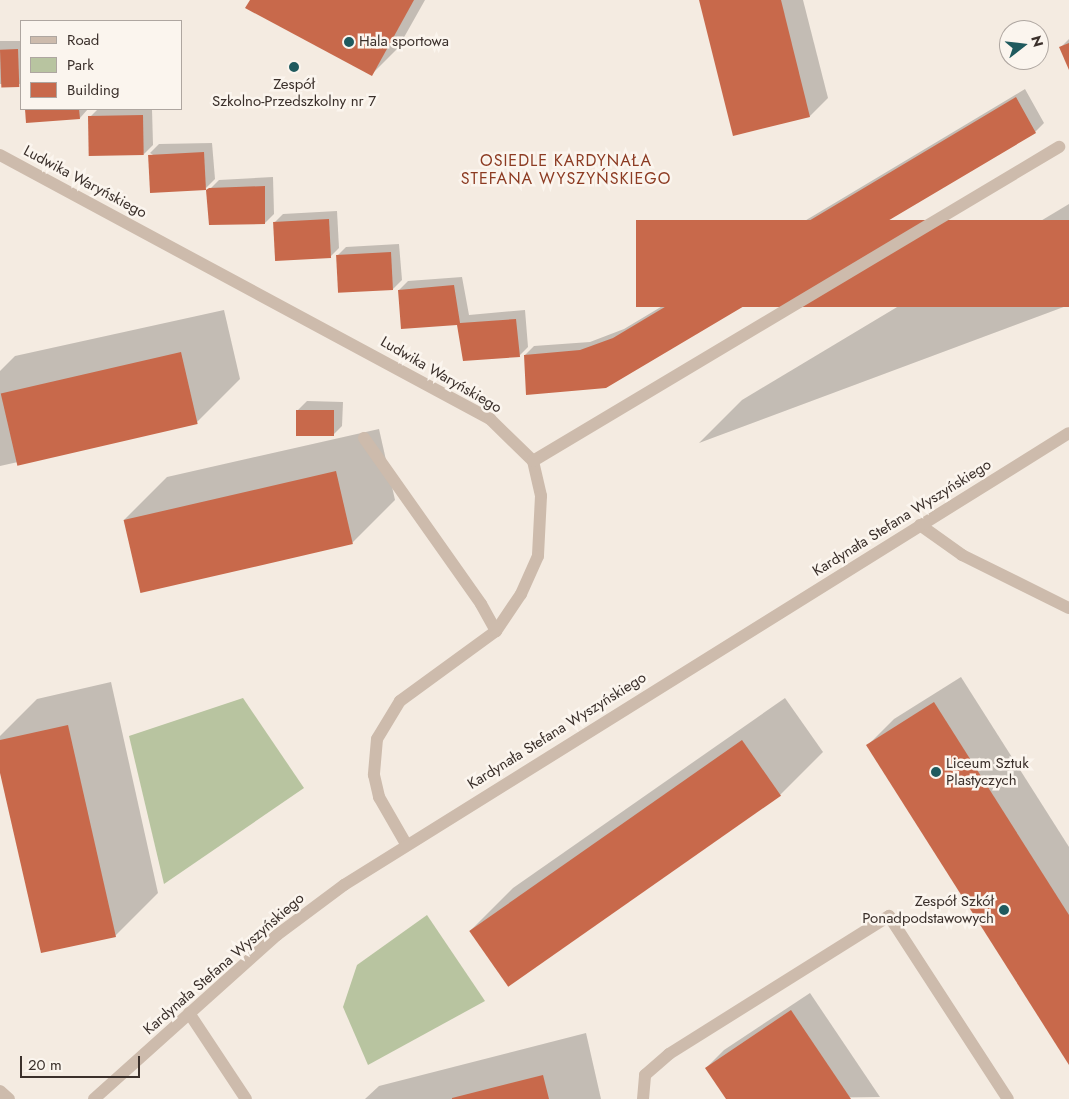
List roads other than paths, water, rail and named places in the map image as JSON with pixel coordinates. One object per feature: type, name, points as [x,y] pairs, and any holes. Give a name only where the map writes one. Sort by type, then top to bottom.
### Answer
[{"type":"street","points":[[406,844],[379,797],[374,775],[377,739],[400,701],[496,631],[521,594],[538,556],[541,496],[533,461],[1059,147]]},
{"type":"street","name":"Ludwika Waryńskiego","points":[[0,155],[490,419],[533,461]]},
{"type":"street","name":"Kardynała Stefana Wyszyńskiego","points":[[94,1099],[278,935],[344,885],[406,844],[1069,433]]},
{"type":"street","points":[[364,438],[481,604],[496,631]]},
{"type":"street","points":[[920,525],[962,554],[1069,608]]},
{"type":"street","points":[[644,1099],[645,1074],[669,1054],[889,916],[1008,1099]]},
{"type":"street","points":[[189,1013],[246,1099]]},
{"type":"street","points":[[0,1091],[9,1099]]},
{"type":"place","name":"Hala sportowa","points":[[349,42]]},
{"type":"place","name":"Zespół Szkolno-Przedszkolny nr 7","points":[[294,67]]},
{"type":"place","name":"Liceum Sztuk Plastyczych","points":[[936,772]]},
{"type":"place","name":"Zespół Szkół Ponadpodstawowych","points":[[1004,910]]},
{"type":"district","name":"OSIEDLE KARDYNAŁA STEFANA WYSZYŃSKIEGO","points":[[566,170]]}]
